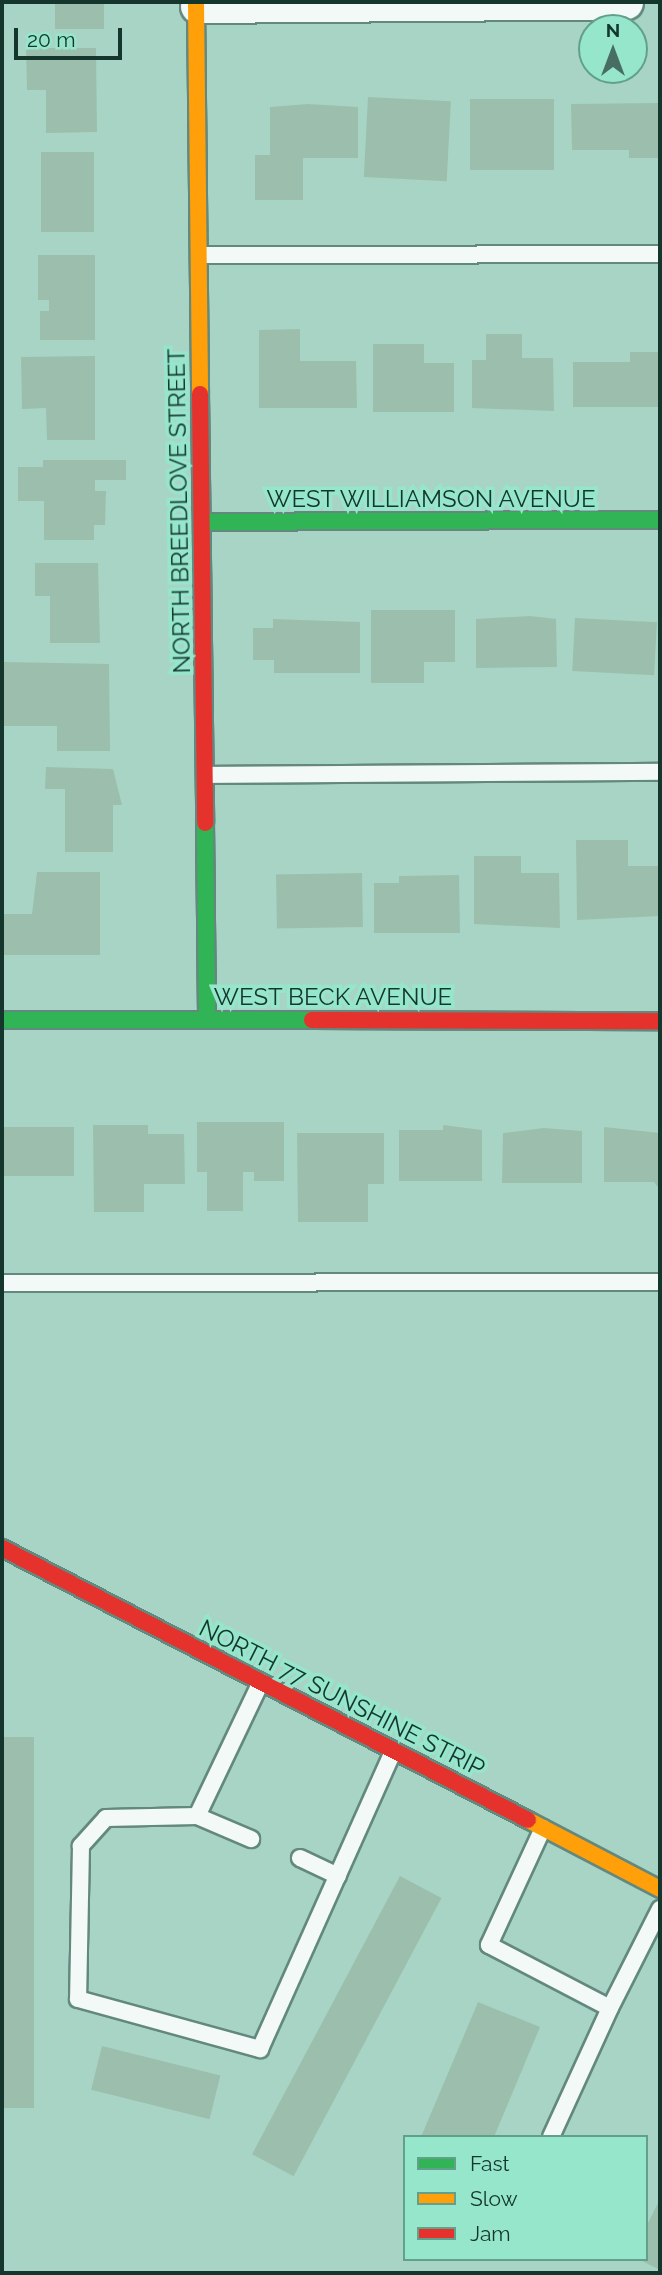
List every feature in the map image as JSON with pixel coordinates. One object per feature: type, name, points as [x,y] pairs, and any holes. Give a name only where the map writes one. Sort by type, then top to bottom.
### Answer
[{"type":"street","points":[[197,4],[626,2]]},
{"type":"street","name":"NORTH BREEDLOVE STREET","points":[[197,4],[207,1020]]},
{"type":"street","name":"WEST WILLIAMSON AVENUE","points":[[202,522],[660,520]]},
{"type":"street","name":"WEST BECK AVENUE","points":[[6,1020],[660,1021]]},
{"type":"street","name":"NORTH 77 SUNSHINE STRIP","points":[[2,1548],[660,1889]]},
{"type":"lane","points":[[199,255],[660,254]]},
{"type":"lane","points":[[205,775],[660,772]]},
{"type":"lane","points":[[2,1283],[660,1282]]},
{"type":"lane","points":[[197,1816],[261,1682]]},
{"type":"lane","points":[[251,1839],[197,1816],[106,1818],[81,1846],[78,1999],[260,2049],[393,1751]]},
{"type":"lane","points":[[543,1828],[489,1945],[610,2008]]},
{"type":"lane","points":[[300,1858],[338,1875]]},
{"type":"lane","points":[[552,2135],[610,2008],[660,1909]]},
{"type":"building","points":[[55,2],[104,2],[104,29],[55,29]]},
{"type":"building","points":[[26,48],[96,48],[97,132],[46,133],[46,90],[27,90]]},
{"type":"building","points":[[368,97],[451,101],[447,181],[364,177]]},
{"type":"building","points":[[470,99],[554,99],[554,170],[470,170]]},
{"type":"building","points":[[660,103],[660,158],[629,158],[629,150],[572,150],[571,104]]},
{"type":"building","points":[[308,104],[358,107],[358,158],[303,158],[303,200],[255,200],[255,155],[270,155],[270,107]]},
{"type":"building","points":[[41,152],[94,152],[94,232],[41,232]]},
{"type":"building","points":[[38,255],[95,255],[95,340],[40,340],[40,311],[49,311],[49,300],[38,300]]},
{"type":"building","points":[[300,329],[300,361],[356,361],[357,408],[259,408],[259,330]]},
{"type":"building","points":[[486,334],[522,334],[522,358],[553,358],[554,411],[472,408],[472,360],[486,360]]},
{"type":"building","points":[[373,344],[424,344],[424,363],[454,363],[454,412],[373,412]]},
{"type":"building","points":[[630,352],[660,352],[660,407],[573,407],[573,362],[630,362]]},
{"type":"building","points":[[95,356],[95,440],[47,440],[46,408],[22,409],[21,357]]},
{"type":"building","points":[[43,460],[126,460],[126,480],[95,480],[95,491],[106,491],[105,525],[94,525],[94,540],[44,540],[44,501],[18,501],[18,467],[43,467]]},
{"type":"building","points":[[35,563],[98,563],[100,643],[50,643],[50,596],[35,596]]},
{"type":"building","points":[[371,610],[455,610],[455,662],[424,662],[424,683],[371,683]]},
{"type":"building","points":[[530,616],[556,619],[557,667],[476,668],[476,619]]},
{"type":"building","points":[[575,618],[657,622],[654,675],[572,671]]},
{"type":"building","points":[[273,619],[360,622],[360,673],[274,673],[274,660],[253,660],[253,628],[273,628]]},
{"type":"building","points":[[4,662],[109,664],[110,751],[57,751],[57,726],[4,726]]},
{"type":"building","points":[[46,767],[113,769],[122,805],[113,805],[113,852],[65,852],[65,789],[45,789]]},
{"type":"building","points":[[576,840],[628,840],[628,866],[660,866],[660,916],[577,920]]},
{"type":"building","points":[[474,856],[521,856],[521,873],[559,873],[560,928],[474,924]]},
{"type":"building","points":[[37,872],[100,872],[100,955],[2,955],[2,914],[32,914]]},
{"type":"building","points":[[362,873],[363,927],[277,928],[276,875]]},
{"type":"building","points":[[459,875],[460,933],[374,933],[374,883],[399,883],[399,876]]},
{"type":"building","points":[[197,1122],[284,1122],[284,1181],[254,1181],[254,1172],[243,1172],[243,1211],[207,1211],[207,1172],[197,1172]]},
{"type":"building","points":[[93,1125],[148,1125],[148,1134],[184,1134],[185,1184],[144,1184],[144,1212],[94,1212]]},
{"type":"building","points":[[443,1125],[482,1130],[482,1181],[399,1181],[399,1130],[443,1130]]},
{"type":"building","points":[[2,1127],[74,1127],[74,1176],[2,1176]]},
{"type":"building","points":[[604,1127],[660,1133],[660,1190],[654,1182],[604,1182]]},
{"type":"building","points":[[544,1128],[582,1131],[582,1183],[502,1183],[503,1133]]},
{"type":"building","points":[[297,1133],[384,1133],[384,1184],[368,1184],[368,1222],[298,1222]]},
{"type":"building","points":[[2,1737],[34,1737],[34,2108],[2,2108]]},
{"type":"building","points":[[400,1876],[441,1898],[294,2176],[252,2154]]},
{"type":"building","points":[[478,2002],[540,2027],[495,2135],[422,2135]]},
{"type":"building","points":[[102,2046],[220,2076],[209,2119],[91,2090]]},
{"type":"building","points":[[660,2199],[660,2270],[642,2261],[648,2261],[648,2223]]},
{"type":"traffic: fast","points":[[202,522],[660,520]]},
{"type":"traffic: fast","points":[[205,823],[207,1020]]},
{"type":"traffic: fast","points":[[6,1020],[312,1020]]},
{"type":"traffic: slow","points":[[196,2],[200,394]]},
{"type":"traffic: slow","points":[[528,1820],[660,1889]]},
{"type":"traffic: jam","points":[[200,394],[205,823]]},
{"type":"traffic: jam","points":[[312,1020],[660,1021]]},
{"type":"traffic: jam","points":[[2,1548],[528,1820]]}]
